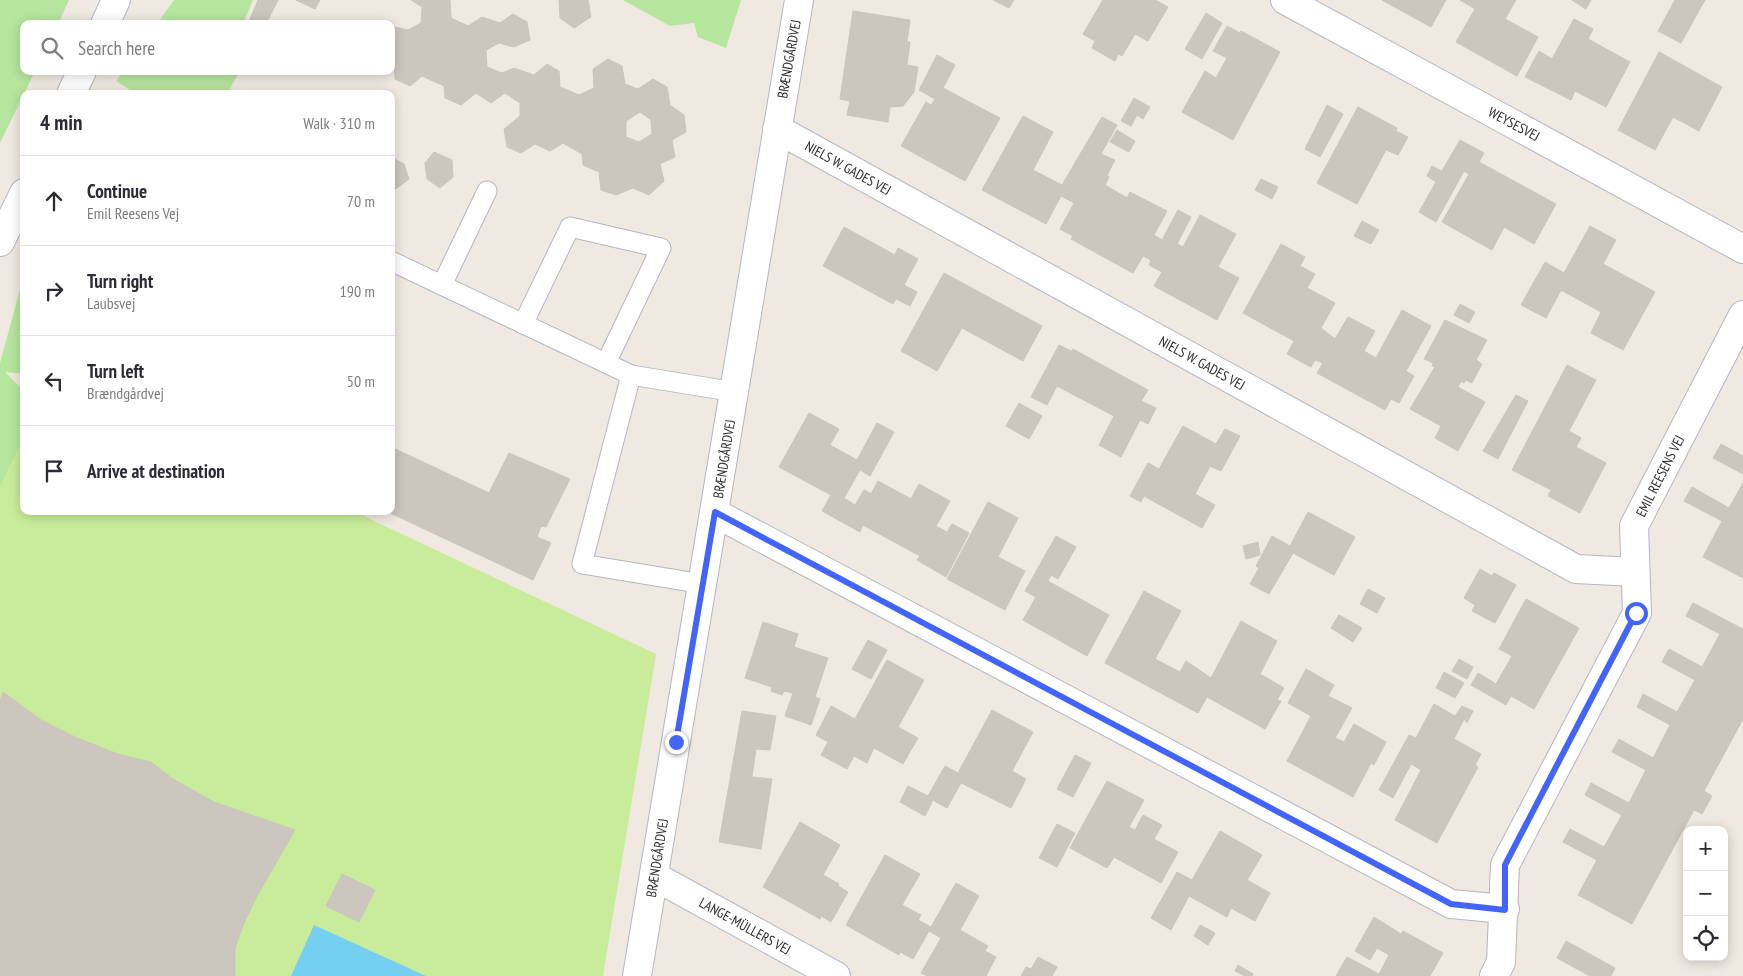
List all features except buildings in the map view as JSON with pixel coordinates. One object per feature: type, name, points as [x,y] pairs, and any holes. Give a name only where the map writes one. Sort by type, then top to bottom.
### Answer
[{"type":"street","points":[[107,20],[116,0]]},
{"type":"street","name":"BRÆNDGÅRDVEJ","points":[[637,976],[799,0]]},
{"type":"street","name":"WEYSESVEJ","points":[[1285,0],[1743,249]]},
{"type":"street","points":[[73,90],[80,75]]},
{"type":"street","name":"NIELS W. GADES VEJ","points":[[777,129],[1576,569],[1635,572]]},
{"type":"street","points":[[0,242],[20,201]]},
{"type":"street","name":"EMIL REESENS VEJ","points":[[1494,976],[1501,962],[1505,910],[1505,865],[1636,613],[1634,526],[1743,315]]},
{"type":"street","points":[[715,512],[1451,904],[1505,910]]},
{"type":"street","name":"LANGE-MÜLLERS VEJ","points":[[654,876],[836,976]]},
{"type":"lane","points":[[442,285],[487,191]]},
{"type":"lane","points":[[524,324],[570,227],[661,248],[606,363]]},
{"type":"lane","points":[[395,263],[631,376],[735,392]]},
{"type":"lane","points":[[631,376],[582,564],[703,584]]},
{"type":"green space","points":[[0,0],[69,0],[60,20],[20,20],[20,75],[33,75],[26,90],[20,90],[20,102],[0,143]]},
{"type":"green space","points":[[174,0],[253,0],[245,20],[160,20]]},
{"type":"green space","points":[[623,0],[741,0],[726,48],[698,37],[694,23],[670,26]]},
{"type":"green space","points":[[120,75],[238,75],[229,90],[131,90],[116,81]]},
{"type":"green space","points":[[20,290],[20,374],[5,372],[20,387],[20,515],[23,515],[0,577],[0,363]]},
{"type":"green space","points":[[20,445],[20,515],[361,515],[656,654],[603,976],[0,976],[0,486]]},
{"type":"water","points":[[314,925],[426,976],[291,976]]},
{"type":"route","points":[[676,742],[715,512],[1451,904],[1505,910],[1505,865],[1636,613]]}]
